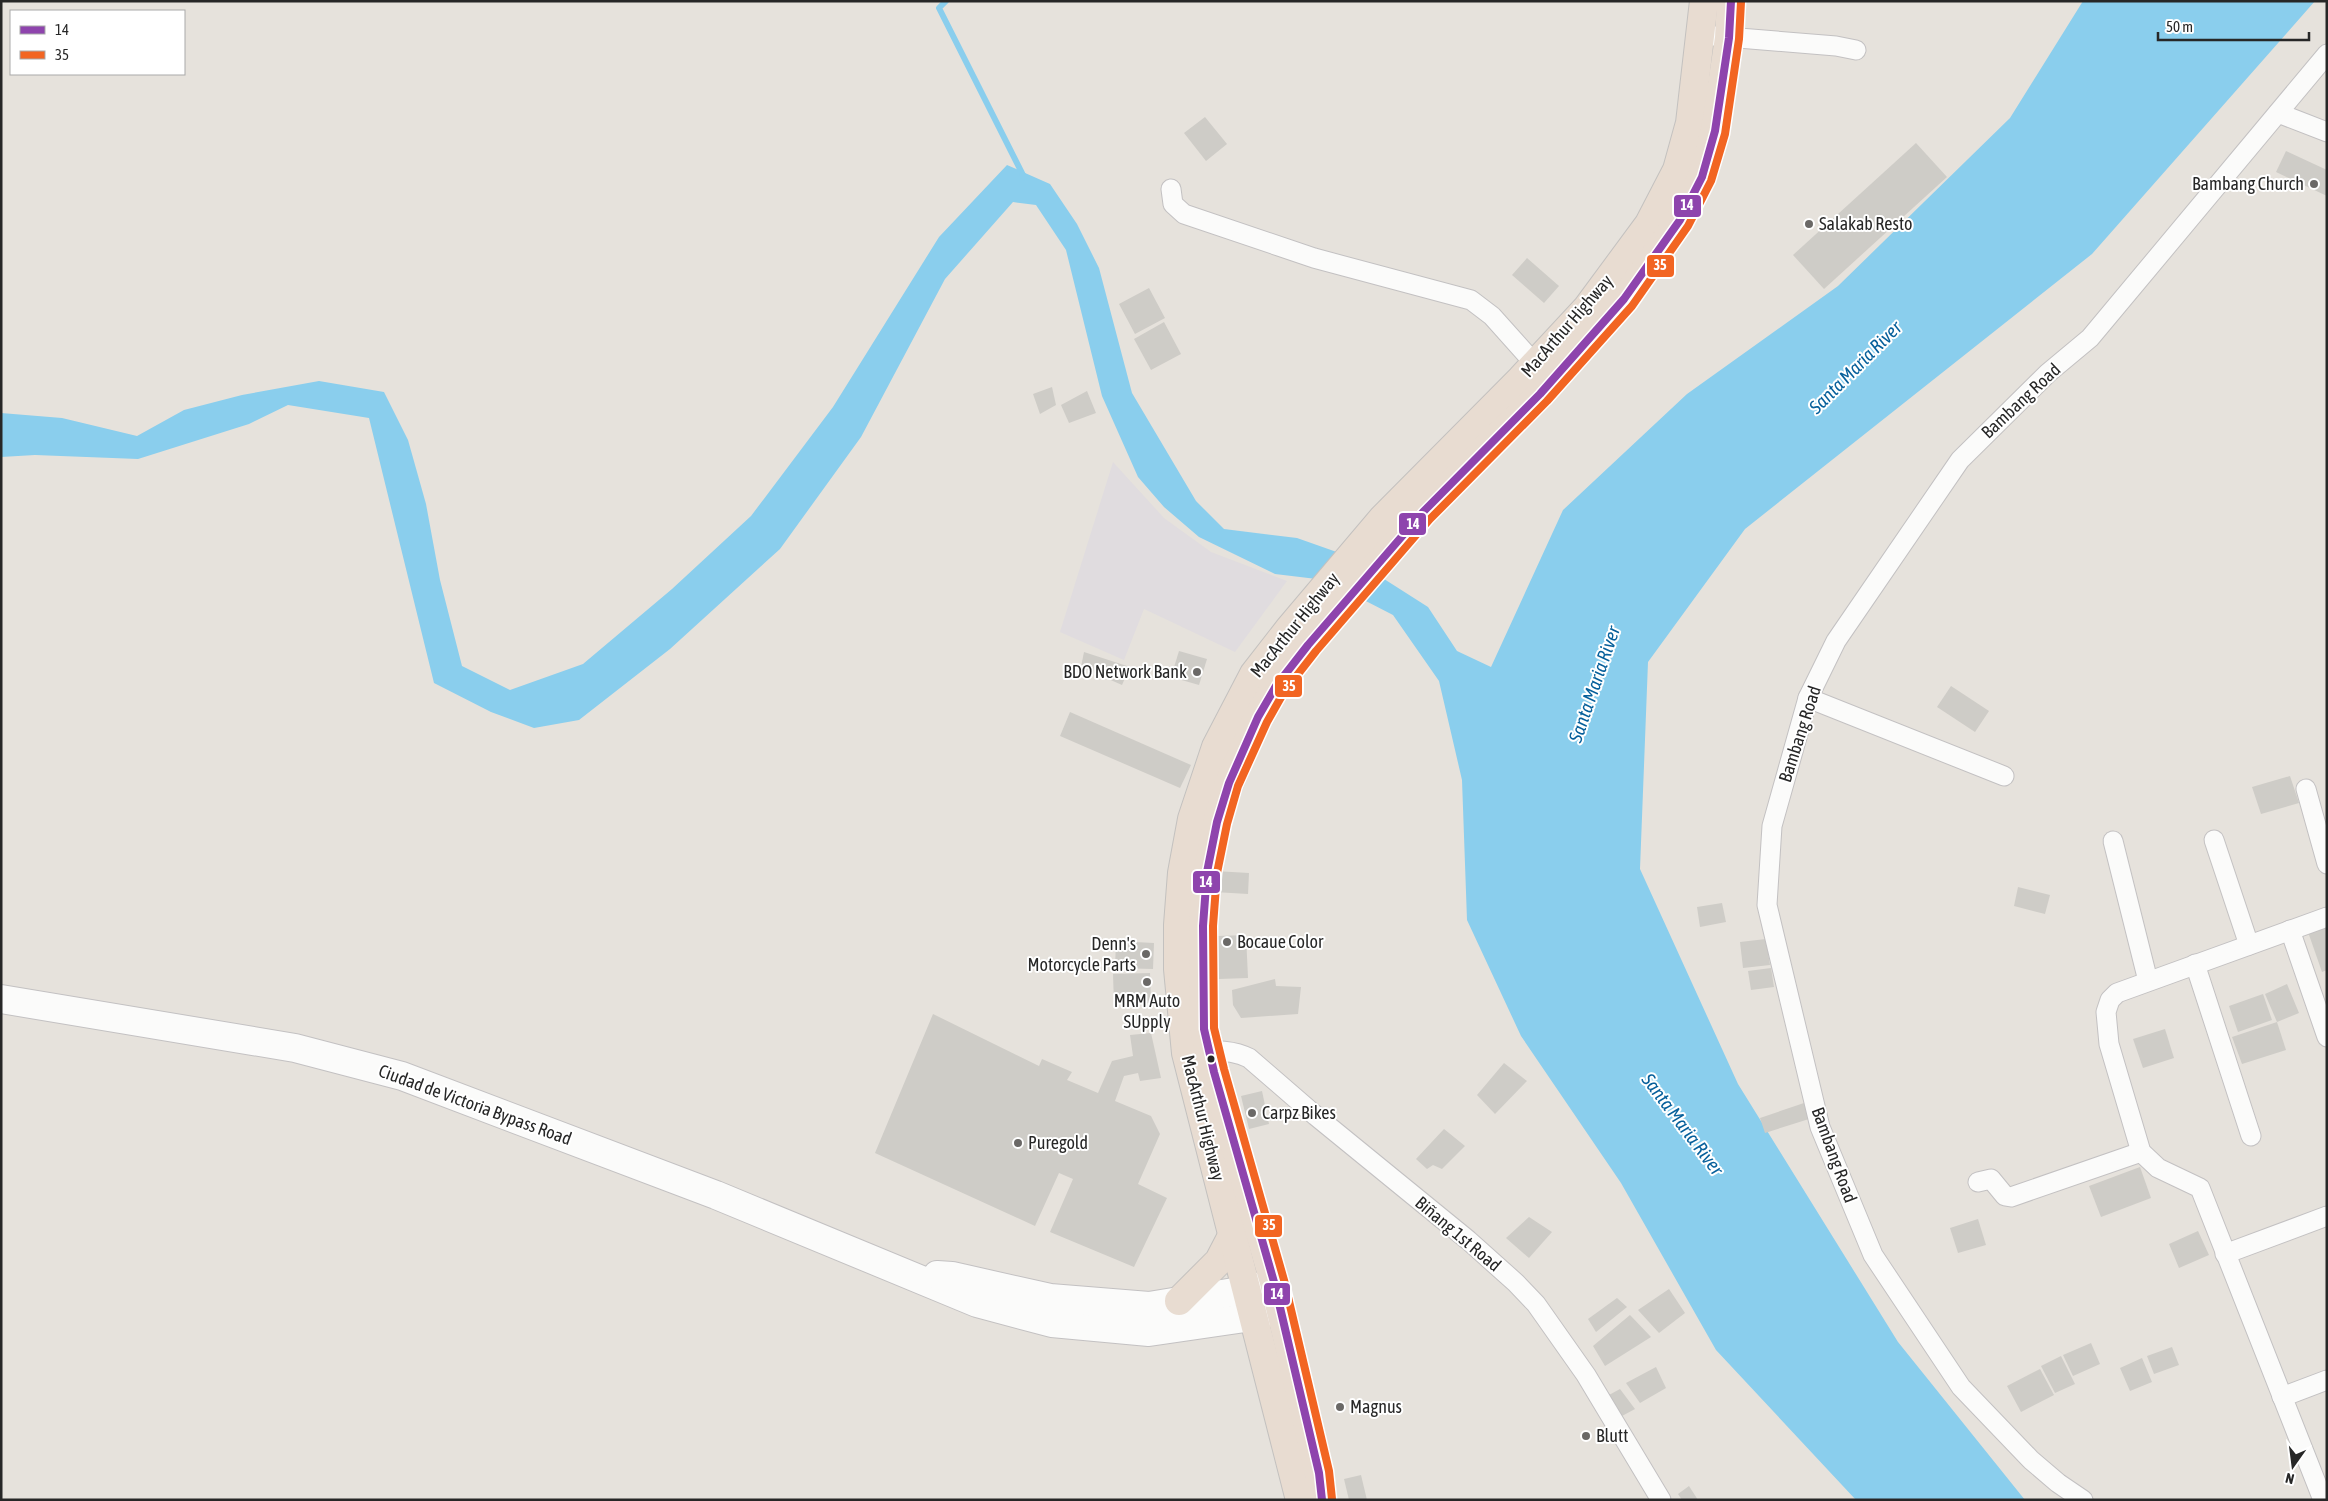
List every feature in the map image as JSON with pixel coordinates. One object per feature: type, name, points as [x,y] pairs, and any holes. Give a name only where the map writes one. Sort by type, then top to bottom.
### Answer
[{"type":"highway","name":"MacArthur Highway","points":[[1543,373],[1587,308],[1649,224],[1677,170],[1690,123],[1702,35],[1704,1]]},
{"type":"highway","name":"MacArthur Highway","points":[[1300,1500],[1232,1234],[1197,1051],[1178,968],[1178,925],[1182,874],[1192,819],[1202,785],[1220,739],[1254,674],[1298,637],[1393,527],[1543,373],[1624,299],[1680,220],[1702,177],[1715,131],[1729,38],[1731,1]]},
{"type":"highway","name":"MacArthur Highway","points":[[1197,1051],[1274,1282],[1319,1473],[1322,1500]]},
{"type":"highway","points":[[1179,1301],[1218,1261],[1232,1234]]},
{"type":"main road","name":"Ciudad de Victoria Bypass Road","points":[[1,998],[295,1048],[402,1076],[716,1195],[977,1303],[1052,1323],[1149,1332],[1252,1317],[1280,1309]]},
{"type":"main road","name":"Ciudad de Victoria Bypass Road","points":[[901,1272],[952,1276],[1050,1298],[1149,1306],[1246,1290],[1274,1282]]},
{"type":"street","points":[[1702,35],[1836,46],[1856,50]]},
{"type":"street","name":"Bambang Road","points":[[2083,1500],[2058,1483],[2031,1460],[1961,1387],[1873,1254],[1820,1127],[1767,904],[1772,826],[1808,698],[1836,641],[1960,460],[2048,374],[2090,338],[2327,54]]},
{"type":"street","points":[[2278,113],[2327,132]]},
{"type":"street","points":[[1171,189],[1173,204],[1184,214],[1314,258],[1471,300],[1492,316],[1543,373]]},
{"type":"street","points":[[1808,698],[2004,776]]},
{"type":"street","points":[[2306,790],[2327,864]]},
{"type":"street","points":[[2214,840],[2249,945]]},
{"type":"street","points":[[2113,841],[2148,981]]},
{"type":"street","points":[[2323,1500],[2200,1188],[2158,1168],[2141,1152],[2109,1044],[2106,1012],[2110,1000],[2116,993],[2327,917]]},
{"type":"street","points":[[2290,930],[2327,1037]]},
{"type":"street","points":[[2195,964],[2251,1136]]},
{"type":"street","name":"Biñang 1st Road","points":[[1197,1051],[1240,1053],[1249,1058],[1316,1116],[1468,1240],[1516,1283],[1536,1304],[1586,1375],[1661,1500]]},
{"type":"street","points":[[1978,1182],[1991,1179],[2005,1196],[2011,1197],[2141,1152]]},
{"type":"street","points":[[2225,1254],[2327,1216]]},
{"type":"street","points":[[2282,1397],[2327,1380]]},
{"type":"shaded area","points":[[1113,462],[1164,518],[1211,552],[1287,581],[1235,652],[1144,609],[1124,660],[1060,632]]},
{"type":"water","name":"Santa Maria River","points":[[2083,1],[2315,1],[2092,254],[1745,529],[1648,662],[1640,869],[1738,1084],[1898,1342],[2025,1500],[1856,1500],[1716,1350],[1621,1183],[1521,1036],[1467,920],[1462,780],[1439,681],[1393,615],[1325,580],[1275,574],[1199,537],[1164,507],[1138,477],[1102,396],[1066,250],[1036,205],[1013,202],[945,279],[861,437],[780,549],[670,649],[579,720],[534,728],[491,712],[434,683],[369,418],[288,405],[249,424],[138,459],[35,455],[1,457],[1,413],[62,418],[137,436],[184,410],[242,395],[319,381],[384,392],[408,440],[426,504],[440,580],[462,666],[510,690],[583,664],[672,589],[751,516],[833,407],[939,237],[1007,165],[1050,184],[1077,224],[1099,268],[1132,393],[1196,501],[1224,529],[1297,538],[1348,556],[1428,607],[1457,651],[1491,667],[1563,510],[1687,394],[1838,286],[2010,118]]},
{"type":"building","points":[[1205,117],[1227,144],[1206,161],[1184,133]]},
{"type":"building","points":[[1916,143],[1947,177],[1824,289],[1793,255]]},
{"type":"building","name":"Bambang Church","points":[[2286,151],[2327,170],[2327,196],[2276,172]]},
{"type":"building","points":[[1527,258],[1559,286],[1544,303],[1512,275]]},
{"type":"building","points":[[1149,288],[1165,318],[1135,334],[1119,304]]},
{"type":"building","points":[[1164,322],[1181,354],[1151,370],[1134,339]]},
{"type":"building","points":[[1052,387],[1056,405],[1040,414],[1033,394]]},
{"type":"building","points":[[1087,391],[1096,413],[1069,423],[1061,405]]},
{"type":"building","points":[[1179,651],[1207,659],[1199,685],[1171,677]]},
{"type":"building","points":[[1084,652],[1130,667],[1122,685],[1081,667]]},
{"type":"building","points":[[1951,686],[1989,711],[1975,732],[1937,707]]},
{"type":"building","points":[[1070,712],[1191,765],[1180,788],[1060,736]]},
{"type":"building","points":[[2290,776],[2299,803],[2261,814],[2252,787]]},
{"type":"building","points":[[1215,871],[1249,873],[1248,894],[1214,892]]},
{"type":"building","points":[[2018,887],[2050,895],[2045,914],[2014,906]]},
{"type":"building","points":[[1722,903],[1726,922],[1700,927],[1697,907]]},
{"type":"building","points":[[2327,926],[2327,970],[2322,972],[2308,932]]},
{"type":"building","points":[[1246,935],[1248,978],[1219,979],[1218,936]]},
{"type":"building","points":[[1766,939],[1770,965],[1743,968],[1740,942]]},
{"type":"building","points":[[1116,941],[1154,943],[1153,969],[1115,968]]},
{"type":"building","points":[[1771,968],[1774,987],[1751,990],[1748,971]]},
{"type":"building","points":[[1150,973],[1151,1003],[1114,1004],[1113,974]]},
{"type":"building","points":[[1275,979],[1276,986],[1301,987],[1298,1014],[1241,1018],[1233,1005],[1232,990]]},
{"type":"building","points":[[2287,984],[2299,1013],[2277,1022],[2265,994]]},
{"type":"building","points":[[2263,994],[2272,1020],[2238,1032],[2229,1006]]},
{"type":"building","name":"Puregold","points":[[933,1014],[1039,1066],[1042,1059],[1072,1072],[1067,1080],[1098,1093],[1112,1061],[1133,1056],[1130,1035],[1151,1033],[1161,1078],[1140,1081],[1138,1073],[1124,1076],[1115,1101],[1151,1116],[1160,1134],[1138,1184],[1167,1198],[1134,1267],[1050,1232],[1073,1179],[1059,1173],[1035,1226],[875,1153]]},
{"type":"building","points":[[2277,1022],[2286,1050],[2242,1064],[2232,1037]]},
{"type":"building","points":[[2165,1029],[2174,1058],[2143,1068],[2133,1039]]},
{"type":"building","points":[[1504,1063],[1527,1081],[1495,1114],[1477,1095]]},
{"type":"building","points":[[1262,1091],[1269,1124],[1249,1129],[1241,1096]]},
{"type":"building","points":[[1804,1103],[1809,1119],[1765,1133],[1760,1118]]},
{"type":"building","points":[[1444,1129],[1465,1146],[1442,1169],[1433,1165],[1427,1169],[1416,1159]]},
{"type":"building","points":[[2140,1167],[2151,1198],[2101,1217],[2089,1186]]},
{"type":"building","points":[[1529,1217],[1552,1232],[1529,1258],[1506,1238]]},
{"type":"building","points":[[1978,1219],[1986,1245],[1958,1253],[1950,1228]]},
{"type":"building","points":[[2198,1231],[2209,1255],[2179,1268],[2169,1244]]},
{"type":"building","points":[[1669,1289],[1685,1313],[1659,1333],[1638,1310]]},
{"type":"building","points":[[1617,1298],[1627,1307],[1596,1332],[1588,1319]]},
{"type":"building","points":[[1630,1315],[1651,1337],[1605,1366],[1593,1346]]},
{"type":"building","points":[[2091,1343],[2100,1364],[2073,1376],[2063,1355]]},
{"type":"building","points":[[2172,1347],[2179,1365],[2154,1374],[2147,1356]]},
{"type":"building","points":[[2061,1356],[2075,1384],[2055,1393],[2041,1366]]},
{"type":"building","points":[[2142,1358],[2152,1382],[2130,1391],[2120,1368]]},
{"type":"building","points":[[1656,1367],[1666,1388],[1640,1403],[1626,1383]]},
{"type":"building","points":[[2040,1369],[2054,1395],[2021,1412],[2007,1386]]},
{"type":"building","points":[[1620,1389],[1635,1409],[1622,1416],[1609,1395]]},
{"type":"building","points":[[1361,1475],[1367,1500],[1349,1500],[1344,1479]]},
{"type":"building","points":[[1689,1486],[1698,1500],[1682,1500],[1678,1494]]},
{"type":"waterway","points":[[946,1],[939,8],[1024,177]]},
{"type":"transit line","name":"14","points":[[1322,1500],[1319,1473],[1274,1282],[1214,1072],[1204,1029],[1203,926],[1207,872],[1217,822],[1229,783],[1258,717],[1276,686],[1308,645],[1423,512],[1540,394],[1624,299],[1680,220],[1702,177],[1715,131],[1729,38],[1731,1]]},
{"type":"transit line","name":"35","points":[[1332,1499],[1329,1471],[1284,1280],[1214,1028],[1213,926],[1217,873],[1227,824],[1238,786],[1267,722],[1284,692],[1316,651],[1430,519],[1547,401],[1632,306],[1688,226],[1711,181],[1725,134],[1739,39],[1741,2]]},
{"type":"place","name":"Bambang Church","points":[[2314,184]]},
{"type":"place","name":"Salakab Resto","points":[[1809,224]]},
{"type":"place","name":"BDO Network Bank","points":[[1197,672]]},
{"type":"place","name":"Bocaue Color","points":[[1227,942]]},
{"type":"place","name":"Denn's Motorcycle Parts","points":[[1146,954]]},
{"type":"place","name":"MRM Auto SUpply","points":[[1147,982]]},
{"type":"place","name":"Carpz Bikes","points":[[1252,1113]]},
{"type":"place","name":"Puregold","points":[[1018,1143]]},
{"type":"place","name":"Magnus","points":[[1340,1407]]},
{"type":"place","name":"Blutt","points":[[1586,1436]]}]
